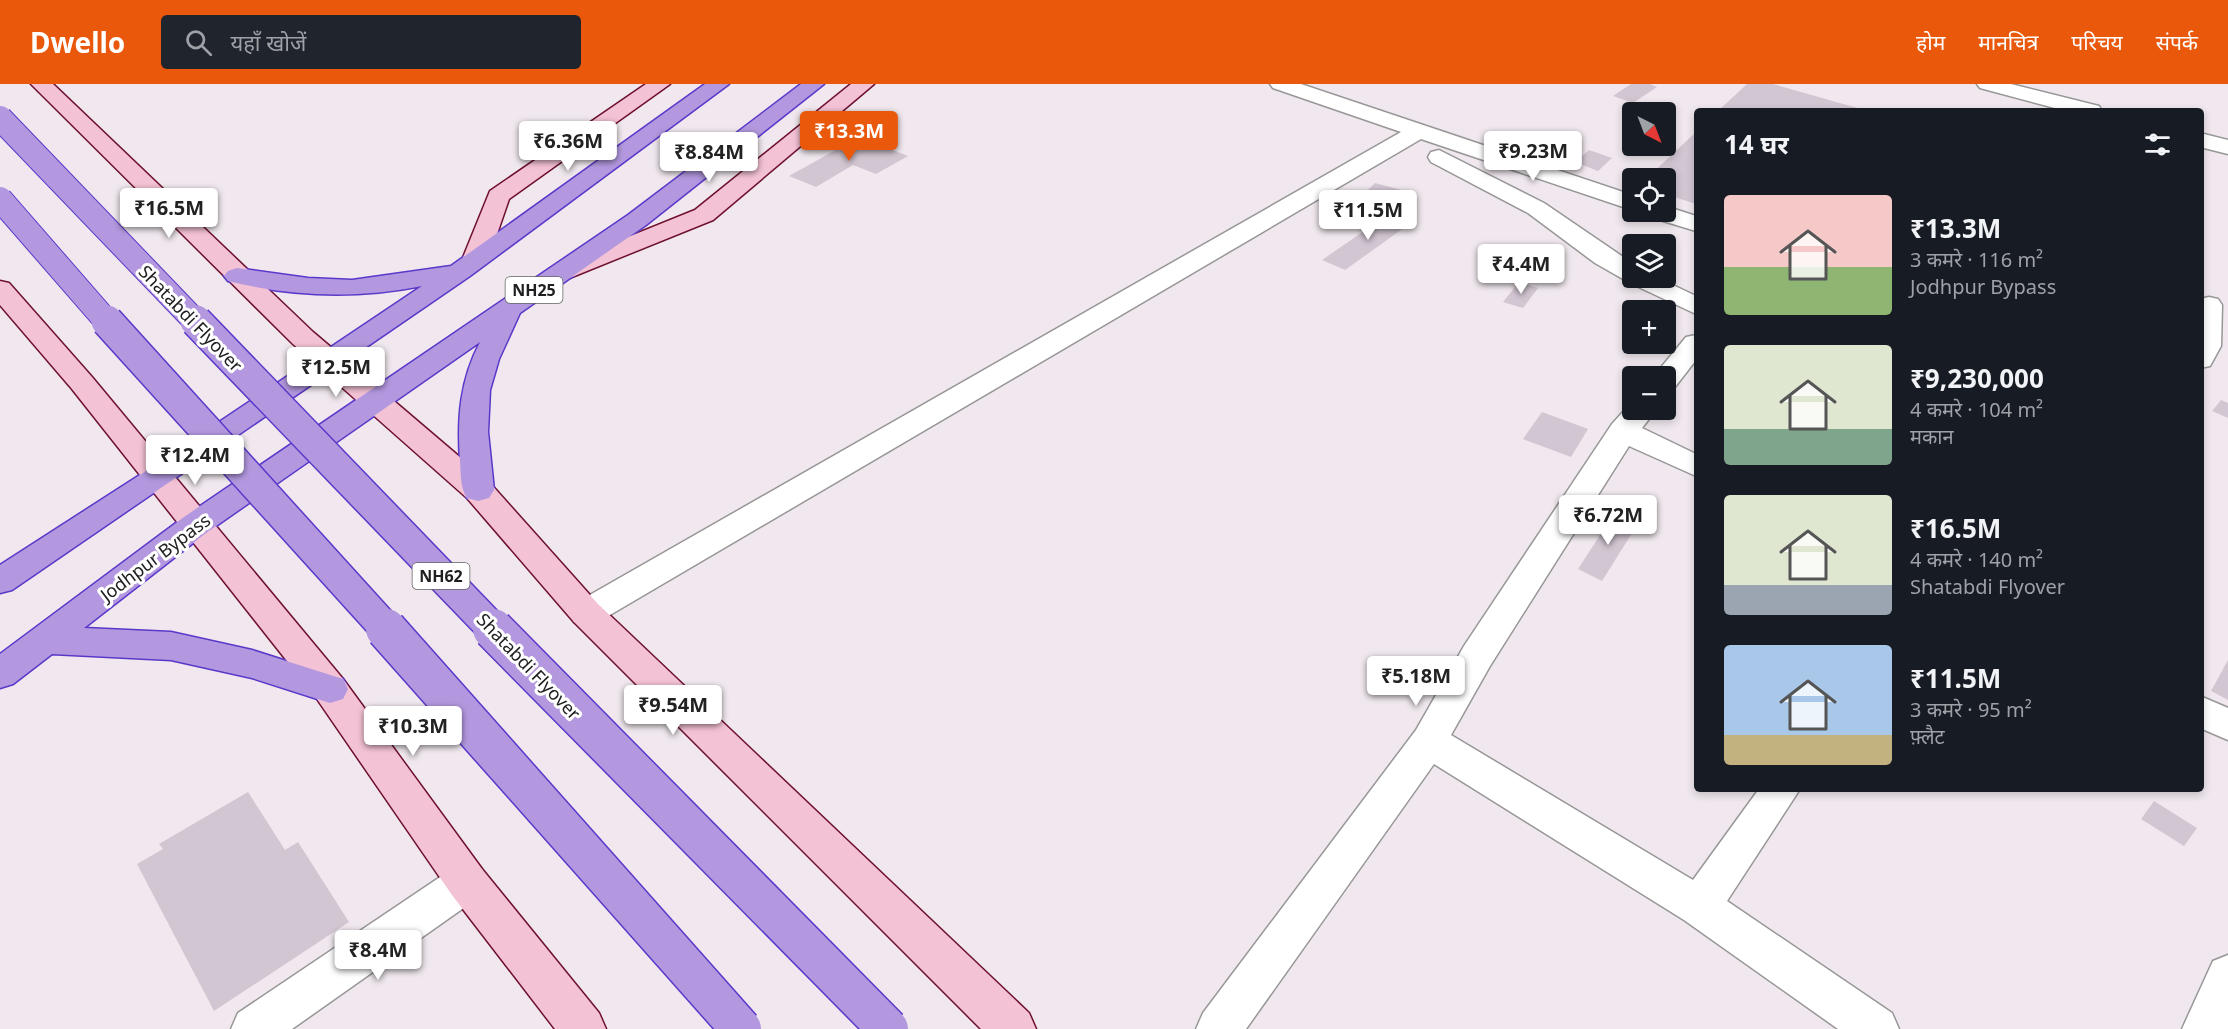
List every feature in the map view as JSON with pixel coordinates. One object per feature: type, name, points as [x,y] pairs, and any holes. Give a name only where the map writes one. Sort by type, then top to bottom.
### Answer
[{"type":"highway","points":[[0,581],[157,478],[468,266],[719,84]]},
{"type":"highway","name":"NH25","points":[[510,308],[637,220],[814,84]]},
{"type":"highway","name":"Shatabdi Flyover","points":[[0,118],[518,655],[888,1029]]},
{"type":"highway","points":[[0,199],[106,321],[476,728],[741,1029]]},
{"type":"highway","points":[[237,276],[324,287],[351,288],[385,285],[468,266]]},
{"type":"highway","points":[[478,490],[472,417],[475,395],[479,374],[510,308]]},
{"type":"highway","name":"Jodhpur Bypass","points":[[0,674],[195,525],[510,308]]},
{"type":"highway","points":[[46,640],[171,646],[252,664],[330,689]]},
{"type":"street","points":[[41,84],[237,276],[374,401],[478,490],[586,613],[1013,1029]]},
{"type":"street","points":[[468,266],[498,196],[660,84]]},
{"type":"street","points":[[551,278],[704,215],[864,84]]},
{"type":"street","points":[[1280,84],[1412,136],[1622,199]]},
{"type":"street","points":[[1987,84],[2079,108]]},
{"type":"street","points":[[1412,136],[1510,193],[1567,229],[1604,258],[1622,268]]},
{"type":"street","points":[[586,613],[1412,136]]},
{"type":"street","points":[[2204,141],[2228,147]]},
{"type":"street","points":[[1676,218],[1694,223]]},
{"type":"street","points":[[1659,288],[1694,305]]},
{"type":"street","points":[[0,289],[82,383],[330,689],[467,882],[583,1029]]},
{"type":"street","points":[[2204,352],[2207,346],[2213,305]]},
{"type":"street","points":[[1676,368],[1694,345]]},
{"type":"street","points":[[1219,1029],[1429,741],[1477,656],[1632,420],[1694,465]]},
{"type":"street","points":[[2204,713],[2228,725]]},
{"type":"street","points":[[1429,741],[1699,906],[1876,1029]]},
{"type":"street","points":[[1699,906],[1779,792]]},
{"type":"street","points":[[254,1029],[467,882]]},
{"type":"street","points":[[2205,1029],[2228,976]]},
{"type":"building","points":[[1631,84],[1650,84],[1657,87],[1634,102],[1613,96]]},
{"type":"building","points":[[1747,84],[1773,84],[1857,108],[1721,108]]},
{"type":"building","points":[[1694,134],[1694,203],[1676,198],[1676,168],[1658,168],[1670,156],[1676,156],[1676,151]]},
{"type":"building","points":[[859,137],[908,156],[876,174],[853,165],[816,187],[789,176]]},
{"type":"building","points":[[1544,138],[1576,149],[1561,160],[1530,149]]},
{"type":"building","points":[[1589,150],[1612,158],[1598,171],[1575,162]]},
{"type":"building","points":[[1375,183],[1409,192],[1399,203],[1365,193]]},
{"type":"building","points":[[1393,211],[1415,220],[1345,270],[1322,260]]},
{"type":"building","points":[[1519,282],[1538,288],[1523,308],[1503,302]]},
{"type":"building","points":[[2221,400],[2228,403],[2228,418],[2212,411]]},
{"type":"building","points":[[1542,412],[1588,429],[1571,457],[1523,439]]},
{"type":"building","points":[[1615,512],[1639,522],[1602,581],[1578,569]]},
{"type":"building","points":[[2228,660],[2228,700],[2211,691]]},
{"type":"building","points":[[248,792],[285,850],[298,842],[349,922],[214,1011],[137,864],[163,849],[159,844]]},
{"type":"building","points":[[2154,801],[2197,828],[2184,846],[2141,819]]}]
